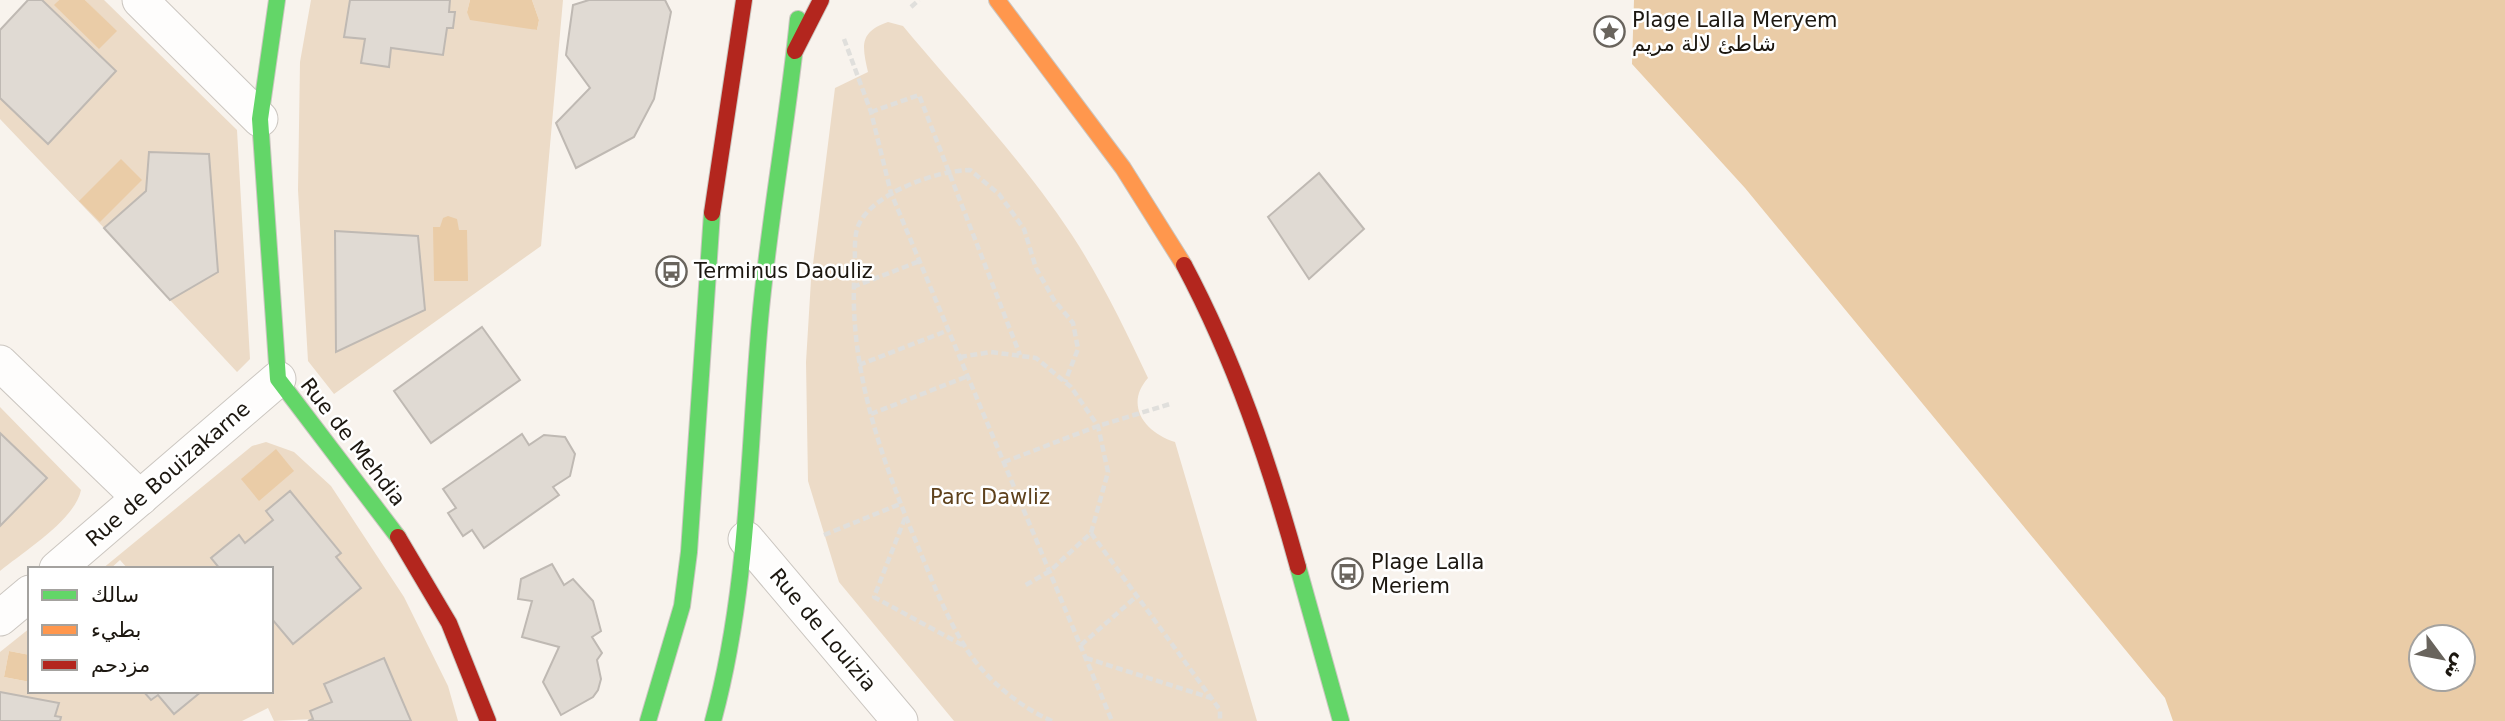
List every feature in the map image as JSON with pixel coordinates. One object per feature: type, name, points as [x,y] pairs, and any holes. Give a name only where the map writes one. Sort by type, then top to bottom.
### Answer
[{"type":"main road","name":"Rue de Mehdia","points":[[277,0],[260,119],[278,379],[395,532],[449,622],[488,721]]},
{"type":"main road","points":[[648,721],[682,606],[690,552],[709,237],[744,0]]},
{"type":"main road","points":[[713,721],[734,637],[746,539],[761,309],[800,0]]},
{"type":"main road","points":[[795,51],[821,0]]},
{"type":"main road","points":[[997,0],[1102,135],[1139,190],[1193,284],[1226,350],[1265,456],[1341,721]]},
{"type":"street","points":[[139,0],[260,119]]},
{"type":"street","points":[[0,363],[140,498]]},
{"type":"street","name":"Rue de Bouizakarne","points":[[59,567],[278,379]]},
{"type":"street","name":"Rue de Louizia","points":[[746,539],[900,721]]},
{"type":"street","points":[[0,618],[28,595]]},
{"type":"path","points":[[911,7],[919,0]]},
{"type":"path","points":[[841,30],[871,112],[891,193],[1112,721]]},
{"type":"path","points":[[871,112],[919,94],[1020,356]]},
{"type":"path","points":[[1052,721],[1036,714],[991,679],[965,646],[883,463],[859,365],[853,287],[858,227],[876,204],[891,193],[948,170],[970,170],[999,194],[1024,229],[1036,268],[1054,300],[1073,323],[1079,349],[1065,382]]},
{"type":"path","points":[[853,287],[920,261]]},
{"type":"path","points":[[859,365],[949,330]]},
{"type":"path","points":[[960,356],[991,352],[1036,358],[1065,382],[1098,426],[1108,472],[1091,533],[1050,571],[1024,586]]},
{"type":"path","points":[[871,414],[968,376]]},
{"type":"path","points":[[1004,462],[1098,426],[1170,404]]},
{"type":"path","points":[[824,535],[900,504]]},
{"type":"path","points":[[906,518],[874,597],[965,646]]},
{"type":"path","points":[[1091,533],[1220,710],[1220,721]]},
{"type":"path","points":[[1081,645],[1137,596]]},
{"type":"path","points":[[1086,658],[1212,699]]},
{"type":"green space","points":[[42,0],[59,0],[55,5],[116,31],[85,0],[104,0],[237,130],[250,359],[237,372],[170,300],[218,271],[209,154],[149,153],[146,191],[104,228],[0,119],[0,98],[48,143],[116,71]]},
{"type":"green space","points":[[311,0],[350,0],[344,36],[365,39],[362,63],[388,67],[391,48],[443,55],[447,28],[454,12],[449,12],[450,0],[470,0],[467,12],[537,30],[539,20],[532,0],[563,0],[541,246],[334,394],[308,361],[298,190],[300,62]],"holes":[[[335,232],[418,236],[425,309],[336,352]]]},
{"type":"green space","name":"Parc Dawliz","points":[[888,22],[903,26],[1042,192],[1079,246],[1107,294],[1148,378],[1138,398],[1141,417],[1155,432],[1175,442],[1257,721],[954,721],[839,582],[808,481],[806,362],[811,280],[835,88],[868,72],[864,47],[867,35]]},
{"type":"green space","points":[[0,407],[81,490],[77,501],[59,524],[0,571],[0,526],[47,478],[0,433]]},
{"type":"green space","points":[[266,442],[294,452],[331,486],[404,597],[448,686],[458,721],[411,721],[384,658],[325,685],[332,702],[310,711],[313,719],[274,721],[268,708],[242,721],[60,721],[61,717],[55,716],[59,703],[0,692],[0,652],[28,630],[28,655],[9,651],[4,677],[28,682],[28,693],[145,693],[151,700],[158,695],[174,714],[200,693],[273,693],[273,620],[293,644],[361,588],[336,557],[341,552],[290,491],[267,511],[273,520],[245,543],[238,535],[211,558],[218,567],[126,567],[120,560],[112,567],[104,567],[252,446]]},
{"type":"shaded area","points":[[59,0],[85,0],[117,31],[99,49],[54,5]]},
{"type":"shaded area","points":[[470,0],[532,0],[539,20],[537,30],[470,20],[467,12]]},
{"type":"shaded area","points":[[1634,0],[2505,0],[2505,721],[2173,721],[2165,698],[1745,188],[1632,64]]},
{"type":"shaded area","points":[[121,159],[142,180],[100,222],[79,201]]},
{"type":"shaded area","points":[[448,216],[457,219],[459,230],[467,230],[468,281],[434,281],[433,227],[440,227],[443,218]]},
{"type":"shaded area","points":[[276,449],[294,471],[259,501],[241,479]]},
{"type":"shaded area","points":[[9,651],[28,655],[28,682],[4,677]]},
{"type":"building","points":[[28,0],[42,0],[116,71],[48,144],[0,98],[0,30]]},
{"type":"building","points":[[350,0],[450,0],[449,12],[455,12],[453,28],[447,28],[443,55],[391,48],[389,67],[361,63],[365,39],[344,37]]},
{"type":"building","points":[[589,0],[665,0],[671,12],[654,99],[634,137],[576,168],[556,123],[590,88],[566,55],[573,5]]},
{"type":"building","points":[[149,152],[209,154],[218,272],[170,300],[104,228],[146,191]]},
{"type":"building","points":[[1319,173],[1364,229],[1309,279],[1268,217]]},
{"type":"building","points":[[335,231],[418,236],[425,310],[336,352]]},
{"type":"building","points":[[482,327],[520,380],[431,443],[394,391]]},
{"type":"building","points":[[0,433],[47,478],[0,526]]},
{"type":"building","points":[[522,434],[529,445],[544,435],[565,437],[575,454],[570,476],[553,487],[559,495],[484,548],[472,530],[463,536],[448,513],[456,508],[443,489]]},
{"type":"building","points":[[290,491],[341,553],[336,557],[361,588],[293,644],[273,620],[273,567],[218,567],[211,558],[239,535],[245,543],[273,520],[266,511]]},
{"type":"building","points":[[552,564],[564,585],[573,579],[593,601],[601,631],[592,637],[602,653],[597,660],[601,679],[598,690],[593,697],[561,715],[543,682],[559,647],[522,637],[532,601],[518,599],[521,579]]},
{"type":"building","points":[[384,658],[411,721],[308,721],[313,719],[310,711],[332,702],[324,684]]},
{"type":"building","points":[[0,692],[59,703],[55,716],[61,717],[60,721],[0,721]]},
{"type":"building","points":[[145,693],[200,693],[174,714],[158,695],[151,700]]},
{"type":"traffic: fast","points":[[277,0],[260,119],[278,379],[398,537]]},
{"type":"traffic: fast","points":[[713,721],[725,671],[741,572],[764,282],[798,19]]},
{"type":"traffic: fast","points":[[648,721],[682,606],[689,552],[712,213]]},
{"type":"traffic: fast","points":[[1298,567],[1341,721]]},
{"type":"traffic: slow","points":[[997,0],[1123,168],[1184,265]]},
{"type":"traffic: jam","points":[[712,213],[744,0]]},
{"type":"traffic: jam","points":[[795,51],[821,0]]},
{"type":"traffic: jam","points":[[1184,265],[1235,375],[1275,489],[1298,567]]},
{"type":"traffic: jam","points":[[398,537],[449,623],[488,721]]},
{"type":"place","name":"Plage Lalla Meryem شاطئ لالة مريم","points":[[1609,32]]},
{"type":"place","name":"Terminus Daouliz","points":[[671,271]]},
{"type":"place","name":"Plage Lalla Meriem","points":[[1348,574]]}]
